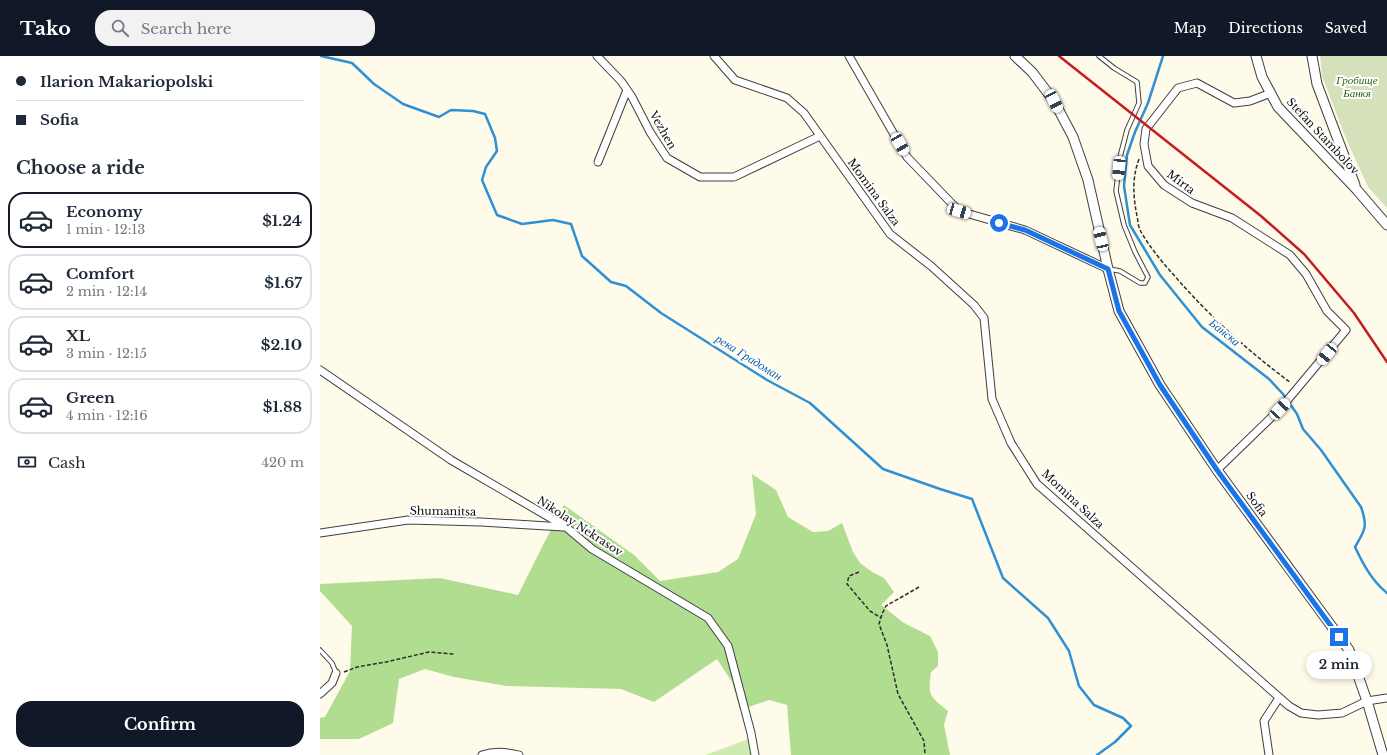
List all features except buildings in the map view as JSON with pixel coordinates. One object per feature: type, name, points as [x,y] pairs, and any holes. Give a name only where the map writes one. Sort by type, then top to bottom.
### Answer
[{"type":"street","name":"Vezhen","points":[[597,56],[621,81],[650,132],[667,158],[700,177],[734,177],[820,136]]},
{"type":"street","name":"Momina Salza","points":[[714,56],[735,80],[787,98],[804,113],[890,234],[931,266],[974,305],[984,318],[992,399],[1011,443],[1037,484],[1289,706],[1301,713],[1318,715],[1342,713],[1367,700]]},
{"type":"street","points":[[849,56],[907,157],[959,211],[1025,230],[1108,269]]},
{"type":"street","name":"Sofia","points":[[1015,56],[1032,72],[1054,101],[1073,137],[1088,180],[1119,311],[1160,385],[1217,470],[1349,650],[1367,700],[1383,755]]},
{"type":"street","name":"Stefan Stambolov","points":[[1256,56],[1262,77],[1278,107],[1357,190],[1387,225]]},
{"type":"street","points":[[1312,56],[1316,84],[1357,190]]},
{"type":"street","points":[[1144,144],[1146,130],[1178,88],[1197,83],[1234,103],[1250,101],[1271,93]]},
{"type":"street","points":[[598,162],[627,90]]},
{"type":"street","name":"Mirta","points":[[1144,144],[1148,166],[1164,185],[1192,204],[1232,218],[1290,255],[1306,274],[1327,311],[1346,330],[1296,392]]},
{"type":"street","name":"Nikolay Nekrasov","points":[[320,370],[451,460],[566,527],[592,549],[708,618],[728,646],[751,732],[755,755]]},
{"type":"street","points":[[1217,470],[1296,392]]},
{"type":"street","name":"Shumanitsa","points":[[320,533],[408,520],[481,522],[566,527]]},
{"type":"street","points":[[320,694],[332,683],[335,676]]},
{"type":"street","points":[[1269,755],[1264,721],[1279,698]]},
{"type":"street","points":[[1367,700],[1387,698]]},
{"type":"street","points":[[482,755],[488,753],[510,753],[519,755]]},
{"type":"lane","points":[[1099,56],[1114,68],[1137,82],[1139,103],[1127,130],[1120,157],[1116,191],[1124,224],[1135,252],[1148,277],[1145,283],[1140,283],[1120,271],[1108,269]]},
{"type":"lane","points":[[320,650],[332,663],[335,676]]},
{"type":"path","points":[[1144,144],[1136,168],[1133,198],[1139,229],[1161,261],[1217,322],[1296,392]]},
{"type":"path","points":[[859,572],[849,576],[847,584],[870,611],[881,618]]},
{"type":"path","points":[[919,587],[886,606],[879,624],[887,645],[898,694],[924,741],[925,755]]},
{"type":"path","points":[[335,676],[357,667],[429,652],[454,654]]},
{"type":"green space","name":"Гробище Банкя","points":[[1320,56],[1387,56],[1387,208],[1368,187],[1345,136],[1322,76]]},
{"type":"green space","points":[[752,474],[776,490],[788,517],[813,532],[828,531],[842,523],[853,552],[860,563],[872,572],[884,578],[894,592],[881,605],[904,623],[930,636],[938,652],[938,666],[931,672],[930,690],[933,698],[948,711],[944,725],[950,755],[791,755],[787,705],[769,700],[740,710],[732,682],[717,659],[654,702],[621,689],[507,686],[454,677],[425,669],[399,679],[393,723],[359,739],[320,739],[320,718],[325,717],[350,671],[352,626],[320,591],[320,584],[440,578],[518,595],[564,505],[634,555],[660,581],[718,572],[738,559],[756,514]]},
{"type":"green space","points":[[749,739],[752,755],[705,755]]},
{"type":"waterway","name":"река Градоман","points":[[321,56],[352,63],[374,84],[403,104],[439,117],[451,110],[473,111],[485,114],[495,138],[497,151],[486,167],[482,180],[497,215],[522,224],[553,220],[571,224],[582,256],[611,282],[626,286],[661,313],[767,380],[810,403],[883,469],[972,499],[1003,578],[1048,618],[1069,651],[1079,686],[1094,705],[1123,718],[1131,726],[1115,742],[1097,755]]},
{"type":"waterway","name":"Банска","points":[[1163,56],[1148,103],[1127,155],[1124,186],[1130,225],[1160,275],[1202,327],[1269,379],[1283,394],[1297,414],[1303,429],[1321,450],[1361,507],[1365,524],[1363,532],[1355,547],[1372,578],[1387,593]]},
{"type":"railway","points":[[1059,56],[1261,216],[1304,254],[1354,313],[1387,362]]},
{"type":"route","points":[[999,223],[1025,230],[1108,269],[1119,311],[1160,385],[1217,470],[1339,637]]}]
